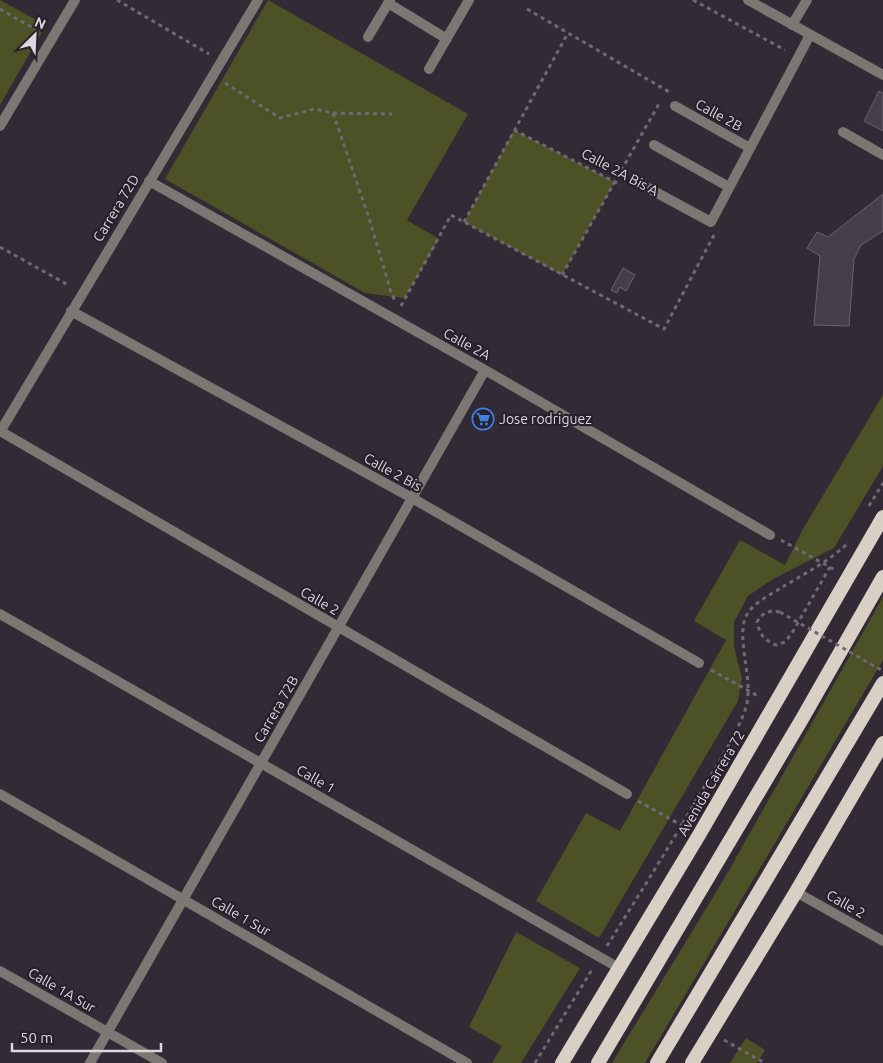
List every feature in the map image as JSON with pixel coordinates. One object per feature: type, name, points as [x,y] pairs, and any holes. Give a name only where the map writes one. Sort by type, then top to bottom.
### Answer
[{"type":"highway","name":"Avenida Carrera 72","points":[[562,1063],[699,835],[883,517]]},
{"type":"highway","points":[[598,1063],[802,719],[883,577]]},
{"type":"highway","points":[[658,1063],[883,683]]},
{"type":"highway","points":[[692,1063],[796,892],[883,743]]},
{"type":"street","points":[[0,126],[75,0]]},
{"type":"street","name":"Carrera 72D","points":[[0,432],[258,0]]},
{"type":"street","points":[[429,69],[469,0]]},
{"type":"street","points":[[748,0],[883,75]]},
{"type":"street","points":[[792,25],[807,0]]},
{"type":"street","points":[[368,37],[389,2],[447,39]]},
{"type":"street","points":[[635,181],[711,222],[810,35]]},
{"type":"street","name":"Calle 2B","points":[[675,106],[750,148]]},
{"type":"street","points":[[843,132],[883,155]]},
{"type":"street","points":[[654,145],[730,187]]},
{"type":"street","name":"Calle 2A","points":[[149,181],[485,370],[770,534]]},
{"type":"street","name":"Calle 2 Bis","points":[[71,311],[412,498],[699,663]]},
{"type":"street","name":"Carrera 72B","points":[[90,1063],[485,370]]},
{"type":"street","name":"Calle 2","points":[[0,432],[627,794]]},
{"type":"street","name":"Calle 1","points":[[0,614],[619,968]]},
{"type":"street","name":"Calle 1 Sur","points":[[0,794],[467,1063]]},
{"type":"street","name":"Calle 2","points":[[796,892],[883,941]]},
{"type":"street","name":"Calle 1A Sur","points":[[0,971],[162,1063]]},
{"type":"path","points":[[117,0],[221,61]]},
{"type":"path","points":[[693,0],[788,52]]},
{"type":"path","points":[[0,9],[51,39]]},
{"type":"path","points":[[527,9],[674,95]]},
{"type":"path","points":[[464,222],[568,34]]},
{"type":"path","points":[[212,76],[280,118],[314,109],[333,114],[392,114]]},
{"type":"path","points":[[562,275],[666,90]]},
{"type":"path","points":[[333,114],[370,218],[391,292],[399,309],[451,215],[664,329],[718,228]]},
{"type":"path","name":"Calle 2A Bis A","points":[[514,130],[624,187]]},
{"type":"path","points":[[706,232],[714,236]]},
{"type":"path","points":[[0,247],[82,292]]},
{"type":"path","points":[[865,514],[883,483]]},
{"type":"path","points":[[770,534],[848,577]]},
{"type":"path","points":[[535,1063],[682,825],[746,710],[749,691],[743,638],[744,621],[749,611],[764,599],[822,563],[847,544],[851,537]]},
{"type":"path","points":[[830,567],[792,633],[785,642],[776,645],[766,641],[760,633],[757,622],[762,614],[770,610],[780,612],[883,672]]},
{"type":"path","points":[[699,663],[776,704]]},
{"type":"path","points":[[627,794],[699,835]]},
{"type":"path","points":[[711,1032],[765,1063]]},
{"type":"green space","points":[[0,0],[46,25],[0,105]]},
{"type":"green space","points":[[268,0],[468,114],[407,220],[439,239],[405,298],[365,293],[165,179]]},
{"type":"green space","points":[[514,130],[615,182],[562,275],[464,222]]},
{"type":"green space","points":[[883,395],[883,466],[834,548],[773,579],[748,596],[734,622],[734,647],[742,678],[738,701],[599,938],[536,901],[586,813],[620,831],[726,640],[694,621],[740,540],[785,565],[803,529]]},
{"type":"green space","points":[[883,597],[883,660],[645,1063],[612,1063],[724,879]]},
{"type":"green space","points":[[516,932],[580,968],[521,1063],[492,1063],[502,1046],[469,1027]]},
{"type":"green space","points":[[746,1038],[765,1050],[757,1063],[730,1063]]},
{"type":"building","points":[[879,91],[883,93],[883,131],[864,121]]},
{"type":"building","points":[[883,194],[883,231],[861,245],[854,259],[849,326],[814,325],[820,256],[807,248],[817,232],[828,237]]},
{"type":"building","points":[[623,268],[635,275],[626,291],[620,287],[617,293],[611,290]]},
{"type":"place","name":"Jose rodriguez","points":[[483,419]]}]
